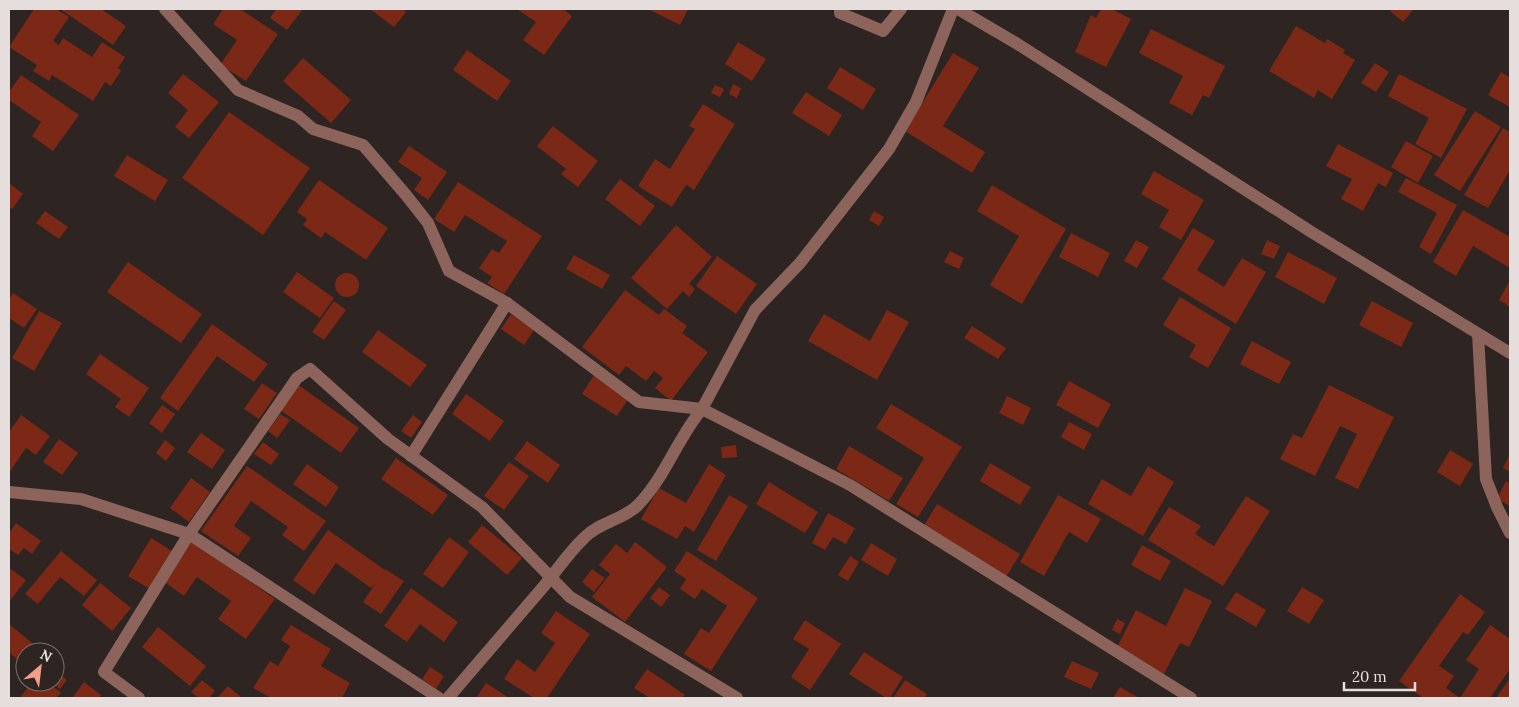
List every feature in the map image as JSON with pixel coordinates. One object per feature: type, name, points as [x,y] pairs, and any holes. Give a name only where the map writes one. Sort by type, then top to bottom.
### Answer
[{"type":"street","points":[[165,9],[238,90],[298,116],[313,129],[363,145],[428,224],[449,271],[507,303],[639,402],[702,409],[850,485],[1191,698]]},
{"type":"street","points":[[840,9],[840,13],[882,31],[901,9]]},
{"type":"street","points":[[448,698],[551,578],[572,550],[588,534],[607,522],[622,517],[636,507],[666,467],[691,423],[702,409],[755,310],[800,263],[889,149],[916,102],[953,9]]},
{"type":"street","points":[[958,9],[1016,43],[1313,233],[1510,353]]},
{"type":"street","points":[[411,456],[507,303]]},
{"type":"street","points":[[1478,334],[1486,479],[1496,507],[1510,532]]},
{"type":"street","points":[[139,698],[104,672],[189,534],[296,378],[310,369],[388,439],[482,507],[570,597],[737,698]]},
{"type":"street","points":[[9,492],[81,499],[189,534],[439,698]]},
{"type":"building","points":[[34,9],[56,9],[69,17],[53,41],[59,45],[63,38],[92,57],[102,42],[125,57],[118,68],[121,71],[111,86],[105,82],[93,101],[52,75],[49,81],[33,71],[37,65],[9,47]]},
{"type":"building","points":[[60,9],[101,9],[126,26],[113,45]]},
{"type":"building","points":[[223,9],[240,9],[278,34],[246,81],[220,65],[237,40],[213,24]]},
{"type":"building","points":[[276,9],[303,9],[287,30],[270,18]]},
{"type":"building","points":[[370,9],[403,9],[406,12],[394,27]]},
{"type":"building","points":[[517,9],[563,9],[572,16],[544,55],[523,40],[536,22]]},
{"type":"building","points":[[648,9],[688,9],[680,25]]},
{"type":"building","points":[[1101,9],[1112,9],[1131,19],[1106,67],[1075,52],[1091,15],[1096,18]]},
{"type":"building","points":[[1392,9],[1414,9],[1403,22],[1390,11]]},
{"type":"building","points":[[1296,26],[1325,43],[1327,39],[1345,50],[1343,53],[1355,60],[1332,99],[1318,90],[1314,98],[1269,71]]},
{"type":"building","points":[[1151,29],[1225,66],[1209,98],[1203,95],[1192,115],[1169,103],[1183,76],[1139,53]]},
{"type":"building","points":[[738,42],[766,59],[752,81],[725,64]]},
{"type":"building","points":[[467,50],[511,81],[497,101],[453,70]]},
{"type":"building","points":[[953,53],[979,68],[943,126],[985,152],[972,173],[905,131]]},
{"type":"building","points":[[303,58],[351,100],[331,123],[283,81]]},
{"type":"building","points":[[1375,63],[1389,72],[1376,92],[1361,83]]},
{"type":"building","points":[[840,67],[876,89],[863,110],[827,88]]},
{"type":"building","points":[[1501,72],[1510,78],[1510,107],[1488,95]]},
{"type":"building","points":[[183,74],[219,102],[189,138],[175,127],[188,110],[168,93]]},
{"type":"building","points":[[1399,74],[1467,109],[1441,158],[1415,144],[1429,118],[1388,96]]},
{"type":"building","points":[[21,75],[79,115],[53,151],[32,136],[41,122],[9,100],[9,92]]},
{"type":"building","points":[[733,84],[741,88],[737,98],[729,94]]},
{"type":"building","points":[[715,85],[724,89],[720,97],[711,93]]},
{"type":"building","points":[[806,92],[842,115],[829,136],[792,113]]},
{"type":"building","points":[[703,104],[735,124],[694,190],[686,185],[672,207],[638,186],[655,159],[670,169],[695,129],[689,126]]},
{"type":"building","points":[[1475,111],[1501,127],[1460,191],[1434,175]]},
{"type":"building","points":[[229,112],[310,168],[263,235],[182,178]]},
{"type":"building","points":[[553,126],[598,161],[578,187],[561,174],[566,169],[537,146]]},
{"type":"building","points":[[1503,128],[1510,132],[1510,170],[1488,208],[1464,195]]},
{"type":"building","points":[[1406,141],[1433,156],[1418,183],[1391,167]]},
{"type":"building","points":[[1338,144],[1393,173],[1386,187],[1378,183],[1363,211],[1341,199],[1352,179],[1326,166]]},
{"type":"building","points":[[409,146],[447,172],[428,200],[414,190],[422,178],[398,162]]},
{"type":"building","points":[[127,155],[168,180],[155,201],[114,176]]},
{"type":"building","points":[[1154,171],[1204,200],[1181,240],[1159,227],[1169,210],[1141,194]]},
{"type":"building","points":[[1406,178],[1457,205],[1431,254],[1419,247],[1437,213],[1398,192]]},
{"type":"building","points":[[620,179],[655,206],[640,226],[605,199]]},
{"type":"building","points":[[319,180],[388,228],[366,260],[325,232],[321,238],[303,225],[307,219],[297,212]]},
{"type":"building","points":[[458,182],[542,236],[504,294],[487,283],[492,277],[479,268],[492,249],[499,253],[507,241],[465,215],[454,232],[434,219]]},
{"type":"building","points":[[9,183],[23,194],[12,209],[9,207]]},
{"type":"building","points":[[992,185],[1066,229],[1022,304],[990,285],[1019,236],[977,211]]},
{"type":"building","points":[[1463,210],[1510,237],[1510,268],[1473,246],[1456,276],[1433,262]]},
{"type":"building","points":[[45,211],[68,227],[59,239],[36,223]]},
{"type":"building","points":[[874,211],[884,217],[879,226],[869,220]]},
{"type":"building","points":[[676,225],[712,257],[689,284],[695,289],[689,297],[683,291],[667,309],[631,278]]},
{"type":"building","points":[[1193,228],[1215,241],[1197,270],[1224,287],[1242,258],[1266,272],[1236,324],[1162,279]]},
{"type":"building","points":[[1071,233],[1110,253],[1098,277],[1059,257]]},
{"type":"building","points":[[1136,240],[1149,247],[1137,268],[1124,261]]},
{"type":"building","points":[[1267,240],[1280,246],[1274,259],[1261,254]]},
{"type":"building","points":[[950,251],[964,258],[959,269],[944,262]]},
{"type":"building","points":[[1288,252],[1337,278],[1324,304],[1275,277]]},
{"type":"building","points":[[574,255],[610,275],[602,289],[566,269]]},
{"type":"building","points":[[717,256],[757,284],[736,314],[696,286]]},
{"type":"building","points":[[128,262],[202,314],[181,343],[107,292]]},
{"type":"building","points":[[297,272],[334,298],[320,318],[283,292]]},
{"type":"building","points":[[347,273],[355,277],[359,285],[355,293],[347,297],[339,293],[335,285],[339,277]]},
{"type":"building","points":[[1510,280],[1510,307],[1499,300]]},
{"type":"building","points":[[625,290],[659,315],[664,309],[687,326],[682,333],[708,352],[671,401],[655,388],[663,378],[654,371],[646,381],[626,366],[619,375],[582,347]]},
{"type":"building","points":[[13,293],[37,309],[24,328],[9,318],[9,299]]},
{"type":"building","points":[[1180,297],[1231,328],[1208,368],[1189,357],[1196,345],[1163,325]]},
{"type":"building","points":[[334,301],[346,310],[324,340],[312,332]]},
{"type":"building","points":[[1372,301],[1413,323],[1401,347],[1359,325]]},
{"type":"building","points":[[887,310],[909,322],[877,380],[808,341],[824,314],[870,341]]},
{"type":"building","points":[[39,311],[62,323],[34,371],[12,358]]},
{"type":"building","points":[[511,314],[534,330],[524,345],[501,329]]},
{"type":"building","points":[[212,324],[268,364],[254,382],[217,356],[178,411],[160,398]]},
{"type":"building","points":[[972,326],[1006,348],[998,359],[964,338]]},
{"type":"building","points":[[378,330],[427,365],[410,387],[362,352]]},
{"type":"building","points":[[1252,341],[1291,362],[1279,384],[1240,364]]},
{"type":"building","points":[[100,354],[149,388],[129,417],[115,407],[121,399],[86,374]]},
{"type":"building","points":[[594,375],[629,398],[617,416],[582,394]]},
{"type":"building","points":[[1069,381],[1111,404],[1098,428],[1056,405]]},
{"type":"building","points":[[262,383],[277,393],[259,419],[244,409]]},
{"type":"building","points":[[297,384],[359,428],[341,453],[279,409]]},
{"type":"building","points":[[1329,385],[1394,417],[1358,489],[1335,478],[1357,434],[1340,426],[1315,476],[1280,459],[1293,434],[1302,438]]},
{"type":"building","points":[[466,394],[504,421],[490,441],[452,414]]},
{"type":"building","points":[[1007,396],[1031,408],[1023,425],[999,413]]},
{"type":"building","points":[[891,404],[962,447],[918,517],[896,504],[924,458],[876,428]]},
{"type":"building","points":[[162,405],[175,414],[162,433],[149,423]]},
{"type":"building","points":[[280,414],[290,420],[277,438],[268,431]]},
{"type":"building","points":[[21,415],[50,436],[36,455],[26,448],[9,473],[9,432]]},
{"type":"building","points":[[413,415],[422,422],[411,438],[401,431]]},
{"type":"building","points":[[1069,422],[1092,434],[1084,450],[1061,437]]},
{"type":"building","points":[[201,433],[225,450],[212,469],[187,452]]},
{"type":"building","points":[[59,439],[78,453],[62,475],[43,462]]},
{"type":"building","points":[[165,440],[175,448],[166,461],[156,453]]},
{"type":"building","points":[[527,441],[560,465],[548,483],[514,459]]},
{"type":"building","points":[[263,442],[279,454],[271,465],[254,454]]},
{"type":"building","points":[[736,445],[737,457],[722,458],[721,447]]},
{"type":"building","points":[[849,446],[903,478],[889,501],[836,469]]},
{"type":"building","points":[[1450,450],[1473,464],[1460,486],[1437,472]]},
{"type":"building","points":[[1510,454],[1510,472],[1503,468]]},
{"type":"building","points":[[396,458],[448,495],[433,515],[381,479]]},
{"type":"building","points":[[509,462],[529,476],[504,510],[484,496]]},
{"type":"building","points":[[990,463],[1031,487],[1020,505],[980,481]]},
{"type":"building","points":[[307,464],[339,487],[326,507],[293,484]]},
{"type":"building","points":[[709,464],[726,475],[694,532],[685,526],[677,539],[641,519],[659,488],[686,503]]},
{"type":"building","points":[[247,466],[326,521],[304,551],[282,535],[288,527],[251,501],[234,526],[251,538],[238,556],[201,531]]},
{"type":"building","points":[[1148,466],[1174,482],[1143,536],[1088,504],[1102,479],[1131,496]]},
{"type":"building","points":[[191,478],[210,492],[189,522],[170,508]]},
{"type":"building","points":[[1506,481],[1510,484],[1510,506],[1497,499]]},
{"type":"building","points":[[769,482],[818,512],[805,533],[756,504]]},
{"type":"building","points":[[729,495],[748,506],[716,561],[697,550]]},
{"type":"building","points":[[1058,495],[1101,519],[1087,543],[1069,532],[1044,576],[1020,562]]},
{"type":"building","points":[[1246,496],[1270,511],[1223,586],[1148,540],[1169,507],[1201,526],[1195,534],[1214,546]]},
{"type":"building","points":[[937,504],[1020,554],[1005,579],[922,529]]},
{"type":"building","points":[[828,513],[855,528],[846,544],[833,537],[825,550],[812,543]]},
{"type":"building","points":[[16,523],[41,541],[32,554],[24,548],[18,555],[9,549],[9,533]]},
{"type":"building","points":[[482,525],[522,558],[507,575],[468,542]]},
{"type":"building","points":[[328,530],[404,581],[381,614],[363,602],[375,584],[371,588],[336,563],[314,595],[293,580]]},
{"type":"building","points":[[449,537],[469,552],[443,588],[423,574]]},
{"type":"building","points":[[151,538],[172,551],[150,589],[128,576]]},
{"type":"building","points":[[191,541],[275,599],[246,639],[218,619],[231,601],[197,577],[184,596],[163,581]]},
{"type":"building","points":[[635,542],[667,567],[625,622],[592,597],[610,574],[599,565],[616,544],[627,553]]},
{"type":"building","points":[[871,543],[897,559],[888,576],[861,560]]},
{"type":"building","points":[[1142,545],[1171,561],[1160,581],[1131,565]]},
{"type":"building","points":[[61,551],[97,580],[84,596],[60,577],[38,604],[25,594]]},
{"type":"building","points":[[687,551],[758,598],[711,671],[684,654],[701,628],[709,633],[727,606],[702,589],[695,599],[680,589],[686,579],[674,571]]},
{"type":"building","points":[[850,556],[859,562],[848,581],[838,575]]},
{"type":"building","points":[[9,568],[26,580],[9,602]]},
{"type":"building","points":[[592,569],[605,578],[594,592],[582,582]]},
{"type":"building","points":[[100,583],[131,608],[112,631],[82,605]]},
{"type":"building","points":[[659,587],[670,595],[661,607],[650,598]]},
{"type":"building","points":[[1302,587],[1324,600],[1309,624],[1287,611]]},
{"type":"building","points":[[411,588],[458,622],[444,642],[420,624],[407,642],[384,626]]},
{"type":"building","points":[[1185,588],[1212,601],[1189,647],[1180,643],[1164,674],[1116,649],[1136,610],[1166,626]]},
{"type":"building","points":[[1236,592],[1266,610],[1256,627],[1225,609]]},
{"type":"building","points":[[1460,594],[1485,612],[1468,635],[1463,632],[1439,666],[1454,676],[1446,688],[1460,698],[1423,698],[1399,681]]},
{"type":"building","points":[[556,611],[590,634],[547,698],[534,698],[504,679],[517,659],[535,672],[555,643],[541,633]]},
{"type":"building","points":[[1117,619],[1125,623],[1120,634],[1112,630]]},
{"type":"building","points":[[805,620],[841,644],[810,690],[791,677],[809,649],[793,639]]},
{"type":"building","points":[[9,624],[31,642],[15,642],[15,657],[9,652]]},
{"type":"building","points":[[291,625],[331,649],[321,666],[350,683],[342,698],[271,698],[253,688],[270,661],[278,666],[290,646],[281,640]]},
{"type":"building","points":[[1490,625],[1510,639],[1510,669],[1490,698],[1460,698],[1479,669],[1466,660]]},
{"type":"building","points":[[158,627],[206,666],[190,686],[142,647]]},
{"type":"building","points":[[864,652],[903,677],[890,698],[886,698],[849,674]]},
{"type":"building","points":[[1072,661],[1099,673],[1091,689],[1064,677]]},
{"type":"building","points":[[430,667],[444,676],[436,689],[422,679]]},
{"type":"building","points":[[647,669],[685,695],[682,698],[650,698],[634,688]]},
{"type":"building","points":[[1510,678],[1510,698],[1496,698]]},
{"type":"building","points":[[202,680],[215,691],[209,698],[199,698],[191,692]]},
{"type":"building","points":[[905,680],[927,694],[924,698],[893,698]]},
{"type":"building","points":[[84,682],[101,695],[99,698],[72,698]]},
{"type":"building","points":[[486,683],[509,698],[476,698]]},
{"type":"building","points":[[228,686],[242,698],[217,698]]},
{"type":"building","points":[[1120,687],[1139,698],[1113,698]]},
{"type":"building","points":[[24,692],[61,693],[56,698],[24,698],[21,696]]}]
